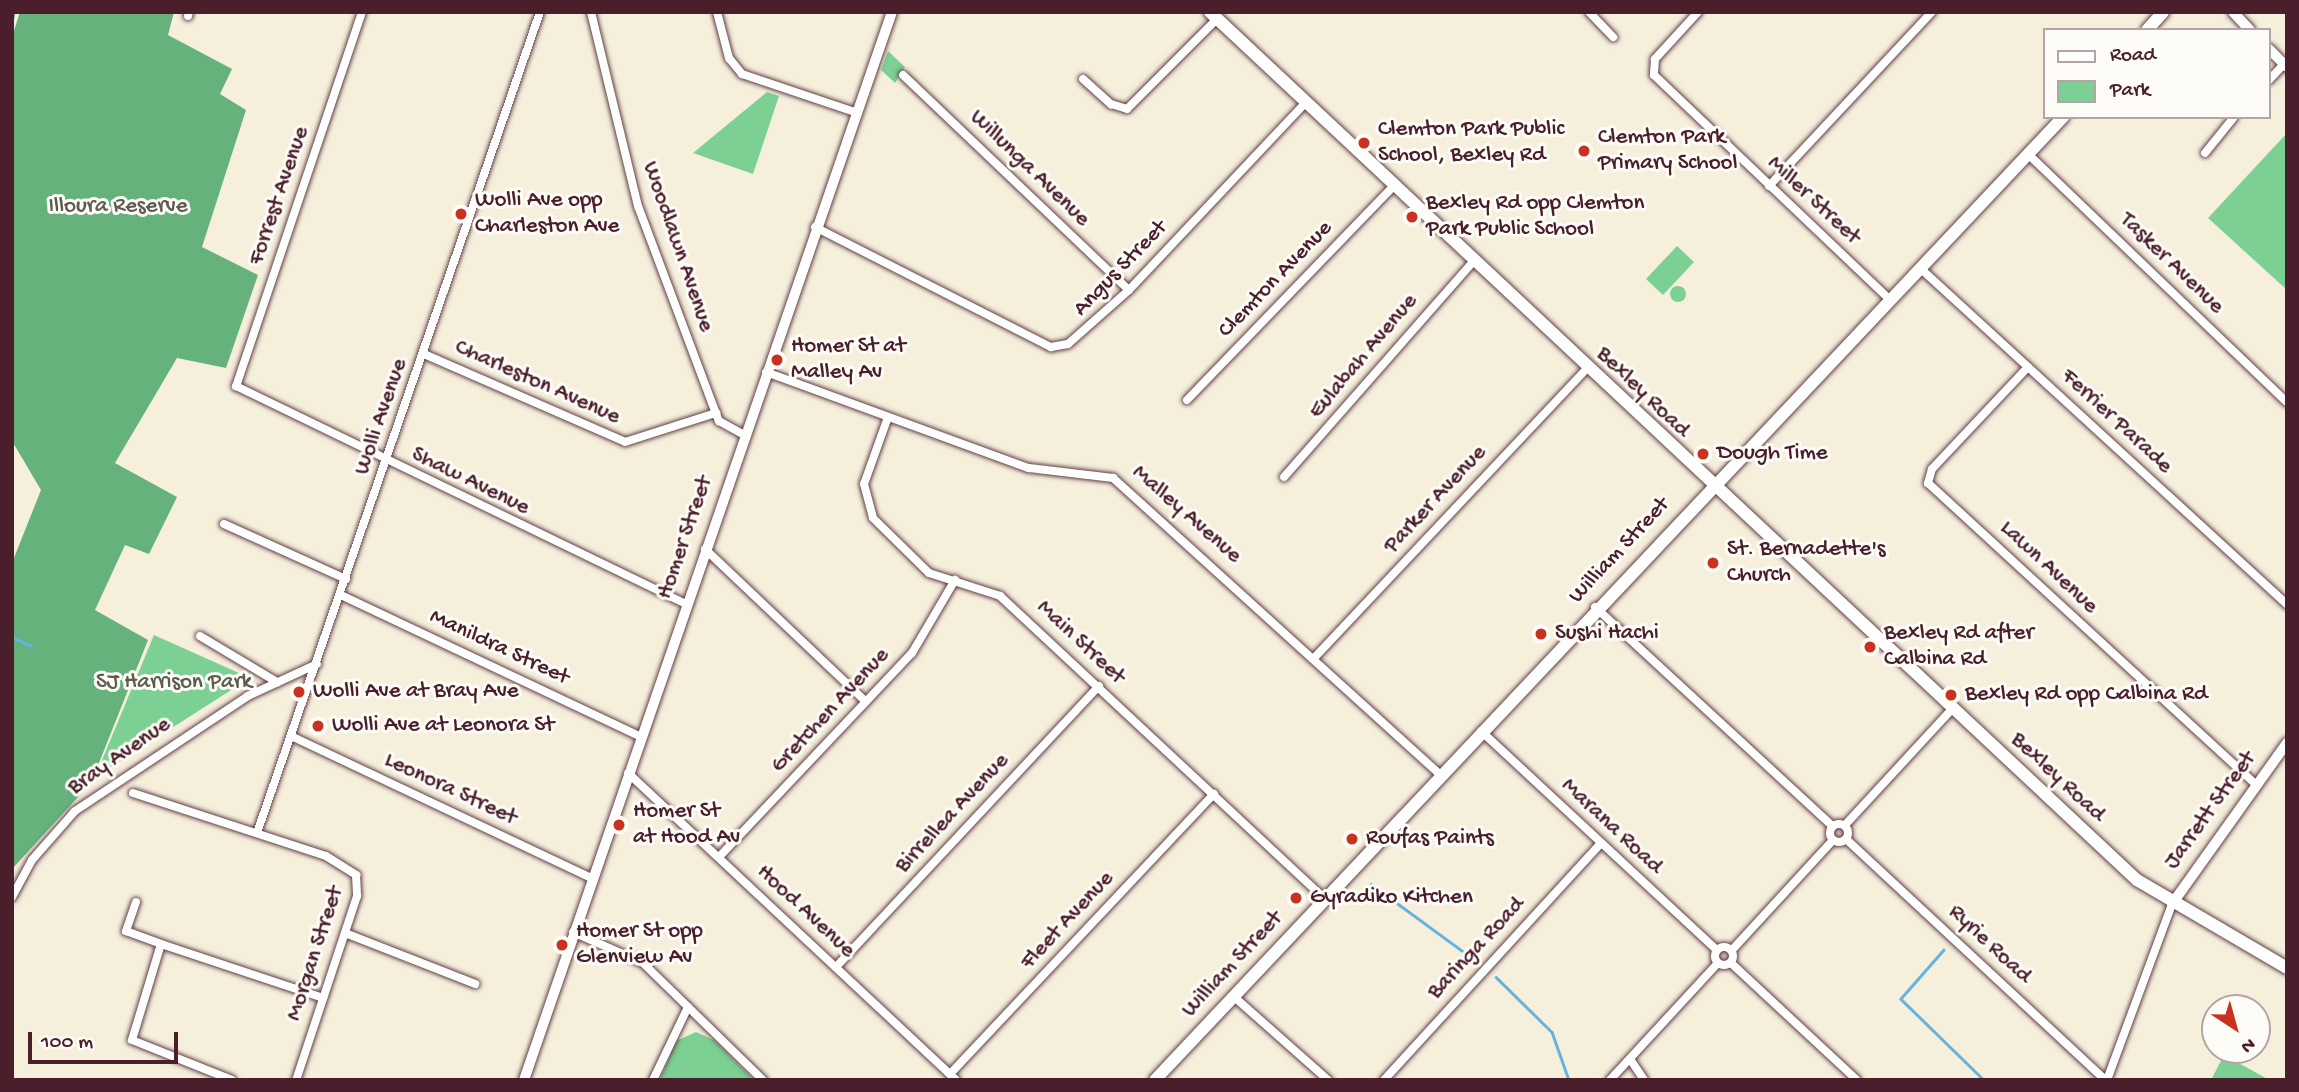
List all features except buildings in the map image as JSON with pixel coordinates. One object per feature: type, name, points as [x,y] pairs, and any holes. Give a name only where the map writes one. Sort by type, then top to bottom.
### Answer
[{"type":"main road","points":[[2149,28],[2163,12]]},
{"type":"main road","name":"Bexley Road","points":[[1214,16],[1710,487],[1952,709],[2172,904],[2287,968]]},
{"type":"main road","name":"William Street","points":[[1155,1080],[1595,607],[2061,119]]},
{"type":"street","name":"Forrest Avenue","points":[[238,391],[362,12]]},
{"type":"street","name":"Wolli Avenue","points":[[257,833],[540,12]]},
{"type":"street","name":"Woodlawn Avenue","points":[[592,12],[638,206],[722,426],[744,435]]},
{"type":"street","points":[[717,12],[729,58],[742,74],[855,112]]},
{"type":"street","name":"Homer Street","points":[[524,1080],[765,372],[892,12]]},
{"type":"street","points":[[1589,12],[1613,37]]},
{"type":"street","name":"Miller Street","points":[[1698,12],[1652,70],[1769,186],[1890,300]]},
{"type":"street","points":[[1769,186],[1932,12]]},
{"type":"street","points":[[2233,12],[2248,28]]},
{"type":"street","points":[[1083,79],[1111,104],[1127,109],[1214,16]]},
{"type":"street","points":[[2271,51],[2285,65],[2271,78]]},
{"type":"street","name":"Willunga Avenue","points":[[903,75],[1129,290]]},
{"type":"street","name":"Angus Street","points":[[816,227],[1051,347],[1083,335],[1129,290],[1305,103]]},
{"type":"street","points":[[2204,153],[2232,119]]},
{"type":"street","name":"Tasker Avenue","points":[[2028,154],[2287,402]]},
{"type":"street","name":"Clemton Avenue","points":[[1186,400],[1394,187]]},
{"type":"street","name":"Eulabah Avenue","points":[[1283,477],[1380,375],[1400,340],[1473,262]]},
{"type":"street","name":"Ferrier Parade","points":[[1920,268],[2287,604]]},
{"type":"street","name":"Charleston Avenue","points":[[424,354],[625,442],[716,413]]},
{"type":"street","name":"Lawn Avenue","points":[[2028,367],[1932,469],[1928,483],[2256,785]]},
{"type":"street","name":"Parker Avenue","points":[[1315,657],[1586,369]]},
{"type":"street","name":"Malley Avenue","points":[[765,372],[1029,468],[1113,478],[1315,657],[1440,774]]},
{"type":"street","name":"Shaw Avenue","points":[[238,391],[686,604]]},
{"type":"street","name":"Main Street","points":[[888,417],[864,484],[865,505],[929,573],[1000,596],[1324,898]]},
{"type":"street","points":[[224,524],[346,579]]},
{"type":"street","points":[[705,550],[865,701]]},
{"type":"street","name":"Gretchen Avenue","points":[[719,857],[919,644],[955,580]]},
{"type":"street","name":"Manildra Street","points":[[341,595],[641,737]]},
{"type":"street","points":[[1595,607],[1832,826],[1833,839],[1731,950],[1731,963]]},
{"type":"street","points":[[200,636],[276,682]]},
{"type":"street","name":"Bray Avenue","points":[[12,897],[32,860],[75,811],[189,732],[276,682],[317,664]]},
{"type":"street","name":"Birrellea Avenue","points":[[836,967],[1099,686]]},
{"type":"street","points":[[1832,826],[1845,825],[1952,709]]},
{"type":"street","name":"Marana Road","points":[[1480,730],[1599,845],[1717,950]]},
{"type":"street","name":"Leonora Street","points":[[291,736],[592,878]]},
{"type":"street","name":"Jarrett Street","points":[[2172,904],[2287,743]]},
{"type":"street","name":"Hood Avenue","points":[[628,773],[953,1077]]},
{"type":"street","name":"Morgan Street","points":[[133,793],[326,856],[352,869],[359,881],[345,933],[296,1080]]},
{"type":"street","name":"Fleet Avenue","points":[[953,1077],[1214,794]]},
{"type":"street","points":[[1833,839],[1846,839],[1845,825]]},
{"type":"street","name":"Ryrie Road","points":[[1846,839],[2106,1080]]},
{"type":"street","name":"Baringa Road","points":[[1384,1080],[1599,845]]},
{"type":"street","points":[[136,902],[126,931],[323,998]]},
{"type":"street","points":[[2106,1080],[2172,904]]},
{"type":"street","points":[[573,932],[629,952],[763,1080]]},
{"type":"street","points":[[345,933],[475,984]]},
{"type":"street","points":[[161,944],[132,1040],[232,1080]]},
{"type":"street","points":[[1611,1080],[1718,963],[1717,950],[1731,950]]},
{"type":"street","points":[[1718,963],[1731,963],[1857,1080]]},
{"type":"street","points":[[1233,996],[1328,1080]]},
{"type":"street","points":[[653,1080],[688,1007]]},
{"type":"street","points":[[1630,1059],[1644,1080]]},
{"type":"green space","name":"Illoura Reserve","points":[[20,12],[174,12],[168,35],[232,69],[220,94],[246,110],[202,247],[258,275],[226,368],[177,358],[115,463],[177,497],[149,554],[125,545],[95,610],[148,640],[91,783],[12,869],[12,563],[41,490],[12,441],[12,37]]},
{"type":"green space","points":[[888,51],[905,67],[895,83],[881,70]]},
{"type":"green space","points":[[767,92],[779,96],[753,174],[693,153]]},
{"type":"green space","points":[[2287,133],[2287,290],[2208,218]]},
{"type":"green space","points":[[1677,246],[1694,262],[1663,295],[1646,279]]},
{"type":"green space","points":[[1675,286],[1681,286],[1686,294],[1684,300],[1675,302],[1670,297],[1670,291]]},
{"type":"green space","name":"SJ Harrison Park","points":[[154,635],[250,678],[95,777]]},
{"type":"green space","points":[[696,1032],[714,1040],[754,1080],[660,1080],[676,1041]]},
{"type":"green space","points":[[2219,1064],[2240,1064],[2268,1080],[2211,1080]]},
{"type":"waterway","points":[[12,19],[14,12]]},
{"type":"waterway","points":[[12,637],[31,646]]},
{"type":"waterway","points":[[1371,884],[1468,955]]},
{"type":"waterway","points":[[1944,950],[1901,999],[1984,1080]]},
{"type":"waterway","points":[[1496,977],[1552,1032],[1569,1080]]},
{"type":"place","name":"Clemton Park Public School, Bexley Rd","points":[[1364,143]]},
{"type":"place","name":"Clemton Park Primary School","points":[[1584,151]]},
{"type":"place","name":"Wolli Ave opp Charleston Ave","points":[[461,214]]},
{"type":"place","name":"Bexley Rd opp Clemton Park Public School","points":[[1412,217]]},
{"type":"place","name":"Homer St at Malley Av","points":[[777,360]]},
{"type":"place","name":"Dough Time","points":[[1703,454]]},
{"type":"place","name":"St. Bernadette's Church","points":[[1713,563]]},
{"type":"place","name":"Sushi Hachi","points":[[1541,634]]},
{"type":"place","name":"Bexley Rd after Calbina Rd","points":[[1870,647]]},
{"type":"place","name":"Wolli Ave at Bray Ave","points":[[299,692]]},
{"type":"place","name":"Bexley Rd opp Calbina Rd","points":[[1951,695]]},
{"type":"place","name":"Wolli Ave at Leonora St","points":[[318,726]]},
{"type":"place","name":"Homer St at Hood Av","points":[[619,825]]},
{"type":"place","name":"Roufas Paints","points":[[1352,839]]},
{"type":"place","name":"Gyradiko Kitchen","points":[[1296,898]]},
{"type":"place","name":"Homer St opp Glenview Av","points":[[562,945]]}]
